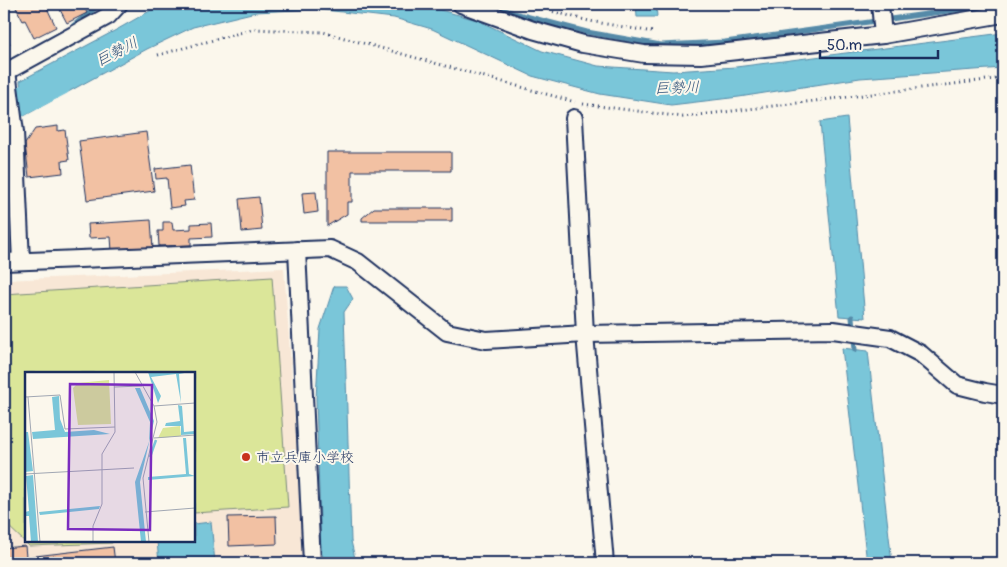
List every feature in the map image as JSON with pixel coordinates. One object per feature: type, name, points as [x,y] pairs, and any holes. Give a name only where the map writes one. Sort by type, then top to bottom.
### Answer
[{"type":"street","points":[[21,261],[15,132],[6,72],[108,16],[119,4]]},
{"type":"street","points":[[461,4],[533,30],[582,44],[644,54],[701,55],[883,35],[939,27],[1003,14]]},
{"type":"street","points":[[880,8],[883,35]]},
{"type":"street","points":[[574,118],[585,334],[605,563]]},
{"type":"street","points":[[4,262],[330,249],[358,262],[447,332],[486,340],[585,334],[833,330],[890,338],[921,354],[957,385],[1003,395]]},
{"type":"street","points":[[297,250],[312,563]]},
{"type":"path","points":[[524,4],[589,21],[653,32]]},
{"type":"path","points":[[158,55],[254,28],[323,32],[589,106],[683,117],[1003,78]]},
{"type":"shaded area","name":"市立兵庫小学校","points":[[284,268],[305,563],[4,563],[4,280]]},
{"type":"green space","name":"市立兵庫小学校","points":[[272,277],[288,507],[195,513],[195,372],[25,372],[25,542],[112,542],[29,546],[4,522],[4,294]]},
{"type":"water","points":[[162,4],[418,4],[477,20],[542,51],[598,66],[673,71],[736,67],[1003,33],[1003,68],[860,78],[739,97],[671,105],[600,94],[532,76],[432,29],[394,18],[316,9],[256,12],[193,27],[147,49],[24,116],[20,81]]},
{"type":"water","points":[[636,4],[656,4],[657,17],[637,17]]},
{"type":"water","points":[[847,118],[865,318],[839,316],[820,122]]},
{"type":"water","points":[[334,286],[346,286],[353,299],[344,312],[351,541],[356,563],[326,563],[321,552],[316,398],[320,329]]},
{"type":"water","points":[[842,348],[868,351],[892,563],[867,563]]},
{"type":"water","points":[[211,522],[215,563],[159,563],[157,542],[195,542],[195,524]]},
{"type":"building","points":[[14,4],[52,4],[47,8],[56,27],[34,38]]},
{"type":"building","points":[[57,4],[90,4],[84,7],[87,13],[67,23]]},
{"type":"building","points":[[4,29],[10,44],[6,45],[9,52],[4,55]]},
{"type":"building","points":[[58,126],[58,131],[65,130],[69,160],[62,161],[63,173],[29,177],[25,144],[35,129]]},
{"type":"building","points":[[146,132],[154,191],[87,200],[79,141]]},
{"type":"building","points":[[327,152],[451,152],[451,171],[352,171],[352,202],[347,202],[347,214],[327,226]]},
{"type":"building","points":[[190,165],[194,200],[184,201],[185,206],[170,208],[167,178],[156,179],[155,169]]},
{"type":"building","points":[[316,192],[318,212],[304,214],[302,193]]},
{"type":"building","points":[[259,197],[262,230],[242,232],[239,199]]},
{"type":"building","points":[[374,208],[452,208],[452,221],[362,221],[362,218]]},
{"type":"building","points":[[151,220],[153,249],[112,251],[111,237],[89,238],[88,224]]},
{"type":"building","points":[[163,222],[172,222],[173,230],[191,229],[191,224],[211,223],[212,237],[191,238],[191,245],[159,246],[158,231],[163,231]]},
{"type":"building","points":[[276,516],[277,544],[229,546],[228,517]]},
{"type":"building","points":[[25,546],[26,557],[113,547],[115,563],[4,563],[4,548]]},
{"type":"waterway","points":[[73,26],[100,4]]},
{"type":"waterway","points":[[486,4],[587,32],[661,45],[725,42],[998,4]]},
{"type":"waterway","name":"巨勢川","points":[[4,110],[58,82]]},
{"type":"waterway","points":[[852,317],[855,350]]},
{"type":"place","name":"市立兵庫小学校","points":[[246,457]]}]
